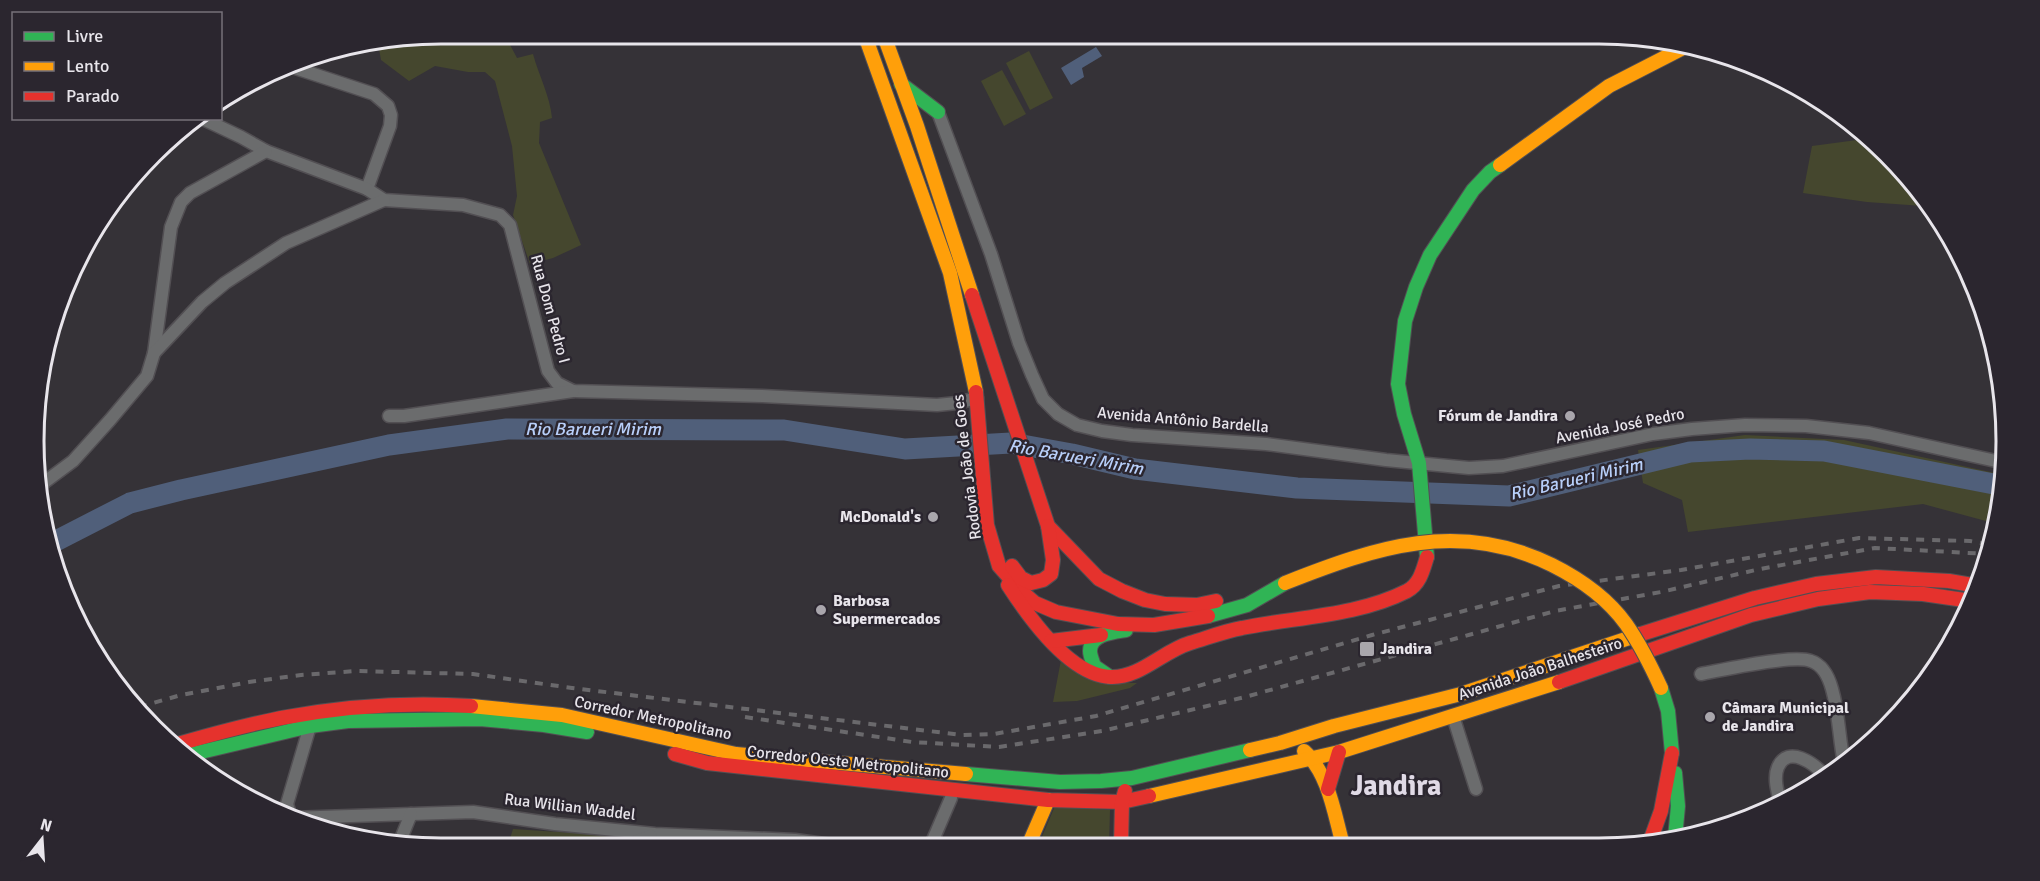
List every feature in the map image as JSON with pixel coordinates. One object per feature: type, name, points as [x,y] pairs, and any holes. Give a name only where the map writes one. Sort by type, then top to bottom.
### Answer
[{"type":"main road","name":"Rodovia João de Goes","points":[[868,44],[950,273],[977,398],[987,525],[999,566],[1035,603],[1085,620],[1118,624],[1154,625],[1214,615],[1247,605],[1267,592]]},
{"type":"main road","points":[[887,44],[917,126],[1048,526],[1053,560],[1051,574],[1043,580],[1031,583],[1022,578],[992,543]]},
{"type":"main road","points":[[999,566],[1004,579],[1023,608],[1051,641],[1089,671],[1110,677],[1130,674],[1180,646],[1240,628],[1329,614],[1384,601],[1417,584],[1427,557],[1420,468],[1398,384],[1405,321],[1423,269],[1440,237],[1473,190],[1490,172],[1609,86],[1677,51]]},
{"type":"main road","points":[[901,84],[941,118]]},
{"type":"main road","points":[[917,126],[941,118]]},
{"type":"main road","points":[[977,398],[989,395],[1010,405]]},
{"type":"main road","points":[[1048,526],[1099,579],[1145,600],[1165,604],[1197,605],[1267,592],[1340,562],[1409,543],[1451,539],[1502,545],[1548,561],[1604,599],[1626,624],[1661,688],[1668,711],[1677,790],[1676,830]]},
{"type":"main road","name":"Avenida João Balhesteiro","points":[[1132,778],[1461,694],[1601,646],[1755,598],[1806,586],[1876,577],[1949,581],[1969,584]]},
{"type":"main road","name":"Avenida João Balhesteiro","points":[[1122,802],[1339,752],[1527,693],[1751,615],[1818,599],[1870,592],[1923,594],[1962,601]]},
{"type":"main road","points":[[1051,641],[1154,625]]},
{"type":"main road","points":[[1101,635],[1092,644],[1090,651],[1094,666],[1110,677]]},
{"type":"main road","name":"Corredor Metropolitano","points":[[184,743],[303,714],[349,709],[471,706],[561,715],[619,727],[699,748],[762,757],[1060,782],[1132,778]]},
{"type":"main road","points":[[310,726],[330,717],[380,712],[394,707]]},
{"type":"main road","name":"Corredor Oeste Metropolitano","points":[[197,753],[310,726],[348,721],[480,719],[544,725],[609,736],[707,763],[1048,800],[1122,802]]},
{"type":"main road","points":[[1280,742],[1293,745],[1309,754],[1328,789],[1339,838]]},
{"type":"main road","points":[[1328,789],[1339,752]]},
{"type":"main road","points":[[1654,834],[1666,791],[1672,753]]},
{"type":"main road","points":[[1121,838],[1122,802],[1132,778]]},
{"type":"main road","points":[[1031,838],[1048,800]]},
{"type":"street","points":[[300,70],[375,94],[388,106],[391,115],[390,126],[367,189]]},
{"type":"street","name":"Avenida Antônio Bardella","points":[[941,118],[991,254],[1019,343],[1043,399],[1058,414],[1077,425],[1105,432],[1266,444],[1420,468]]},
{"type":"street","name":"Rua Dom Pedro I","points":[[206,120],[241,136],[266,151],[367,189],[384,200],[463,205],[500,215],[510,225],[548,371],[557,383],[573,391]]},
{"type":"street","points":[[46,481],[73,461],[147,376],[154,353],[171,227],[181,202],[190,193],[266,151]]},
{"type":"street","points":[[154,353],[202,302],[225,283],[268,254],[286,243],[384,200]]},
{"type":"street","points":[[389,416],[404,416],[573,391],[762,396],[937,405],[977,398]]},
{"type":"street","name":"Avenida José Pedro","points":[[1420,468],[1503,466],[1653,434],[1745,424],[1806,426],[1869,433],[1996,461]]},
{"type":"street","points":[[1701,674],[1794,659],[1810,661],[1826,673],[1832,689],[1843,753]]},
{"type":"street","points":[[1453,716],[1476,789]]},
{"type":"street","points":[[289,807],[310,726]]},
{"type":"street","points":[[1778,795],[1776,779],[1778,768],[1784,760],[1792,757],[1804,759],[1820,771]]},
{"type":"street","points":[[934,838],[951,798]]},
{"type":"street","name":"Rua Willian Waddel","points":[[317,817],[473,812],[555,824],[655,834],[748,838]]},
{"type":"street","points":[[402,836],[411,814]]},
{"type":"street","points":[[645,838],[655,834]]},
{"type":"green space","points":[[415,44],[510,44],[517,58],[533,54],[547,94],[552,118],[540,122],[539,143],[581,245],[553,258],[530,264],[513,215],[517,196],[512,146],[495,81],[485,72],[468,72],[435,66],[409,81],[381,60],[379,49]]},
{"type":"green space","points":[[1029,51],[1053,98],[1030,110],[1006,63]]},
{"type":"green space","points":[[1002,70],[1026,114],[1004,126],[981,81]]},
{"type":"green space","points":[[1858,140],[1898,179],[1919,206],[1867,202],[1803,193],[1812,146]]},
{"type":"green space","points":[[1745,435],[1844,440],[1995,473],[1988,522],[1923,504],[1688,532],[1682,500],[1643,483],[1638,450]]},
{"type":"green space","points":[[1061,660],[1106,683],[1137,683],[1130,688],[1077,701],[1053,702]]},
{"type":"green space","points":[[1055,806],[1110,810],[1109,838],[1041,838]]},
{"type":"green space","points":[[513,829],[620,836],[621,838],[510,838]]},
{"type":"water","points":[[1096,47],[1102,56],[1082,68],[1084,77],[1071,85],[1061,68]]},
{"type":"waterway","name":"Rio Barueri Mirim","points":[[56,541],[130,503],[181,490],[389,445],[507,429],[784,430],[905,449],[1011,443],[1135,469],[1297,488],[1509,496],[1690,452],[1750,449],[1824,451],[1994,484]]},
{"type":"railway","points":[[145,705],[181,695],[301,675],[356,671],[473,674],[962,735],[994,734],[1096,716],[1372,635],[1559,586],[1681,570],[1859,538],[1983,543]]},
{"type":"railway","points":[[745,717],[912,742],[999,747],[1102,731],[1245,697],[1555,611],[1661,592],[1760,569],[1875,548],[1980,554]]},
{"type":"traffic: fast","points":[[901,84],[938,112]]},
{"type":"traffic: fast","points":[[1427,557],[1419,463],[1404,414],[1398,384],[1405,321],[1430,255],[1473,190],[1500,165]]},
{"type":"traffic: fast","points":[[1208,616],[1247,605],[1285,583]]},
{"type":"traffic: fast","points":[[1110,677],[1094,666],[1090,653],[1091,645],[1098,637],[1126,630]]},
{"type":"traffic: fast","points":[[1661,688],[1668,711],[1672,753]]},
{"type":"traffic: fast","points":[[197,753],[310,726],[348,721],[480,719],[587,732]]},
{"type":"traffic: fast","points":[[966,774],[1060,782],[1101,781],[1132,778],[1250,750]]},
{"type":"traffic: fast","points":[[1675,773],[1678,806],[1676,830]]},
{"type":"traffic: slow","points":[[868,44],[950,273],[976,392]]},
{"type":"traffic: slow","points":[[887,44],[917,126],[972,295]]},
{"type":"traffic: slow","points":[[1500,165],[1609,86],[1677,51]]},
{"type":"traffic: slow","points":[[1285,583],[1385,549],[1418,543],[1451,541],[1484,543],[1518,551],[1552,565],[1573,577],[1611,606],[1636,639],[1661,688]]},
{"type":"traffic: slow","points":[[1250,750],[1461,694],[1641,634]]},
{"type":"traffic: slow","points":[[1149,796],[1339,752],[1559,682]]},
{"type":"traffic: slow","points":[[471,706],[562,715],[736,754],[966,774]]},
{"type":"traffic: slow","points":[[1304,751],[1325,782],[1341,838]]},
{"type":"traffic: slow","points":[[1031,838],[1048,800]]},
{"type":"traffic: jam","points":[[972,295],[1048,526],[1099,579],[1122,591],[1145,600],[1165,604],[1197,605],[1216,601]]},
{"type":"traffic: jam","points":[[976,392],[987,525],[999,566],[1021,591],[1035,603],[1056,612],[1118,624],[1154,625],[1208,616]]},
{"type":"traffic: jam","points":[[1012,566],[1021,578],[1031,583],[1043,580],[1051,574],[1053,560],[1048,526]]},
{"type":"traffic: jam","points":[[1008,585],[1039,627],[1066,656],[1080,667],[1111,677],[1132,673],[1180,647],[1229,631],[1347,611],[1388,599],[1415,585],[1427,557]]},
{"type":"traffic: jam","points":[[1641,634],[1755,598],[1816,584],[1876,577],[1949,581],[1969,584]]},
{"type":"traffic: jam","points":[[1559,682],[1751,615],[1818,599],[1870,592],[1923,594],[1963,600]]},
{"type":"traffic: jam","points":[[1051,641],[1101,635]]},
{"type":"traffic: jam","points":[[183,743],[258,723],[332,710],[402,705],[471,706]]},
{"type":"traffic: jam","points":[[1328,789],[1339,752]]},
{"type":"traffic: jam","points":[[1653,834],[1661,811],[1672,753]]},
{"type":"traffic: jam","points":[[675,754],[707,763],[1048,800],[1122,802],[1149,796]]},
{"type":"traffic: jam","points":[[1121,838],[1122,802],[1125,791]]},
{"type":"place","name":"Fórum de Jandira","points":[[1570,416]]},
{"type":"place","name":"McDonald's","points":[[933,517]]},
{"type":"place","name":"Barbosa Supermercados","points":[[821,610]]},
{"type":"place","name":"Jandira","points":[[1367,649]]},
{"type":"place","name":"Câmara Municipal de Jandira","points":[[1710,717]]},
{"type":"district","name":"Jandira","points":[[1396,786]]}]
